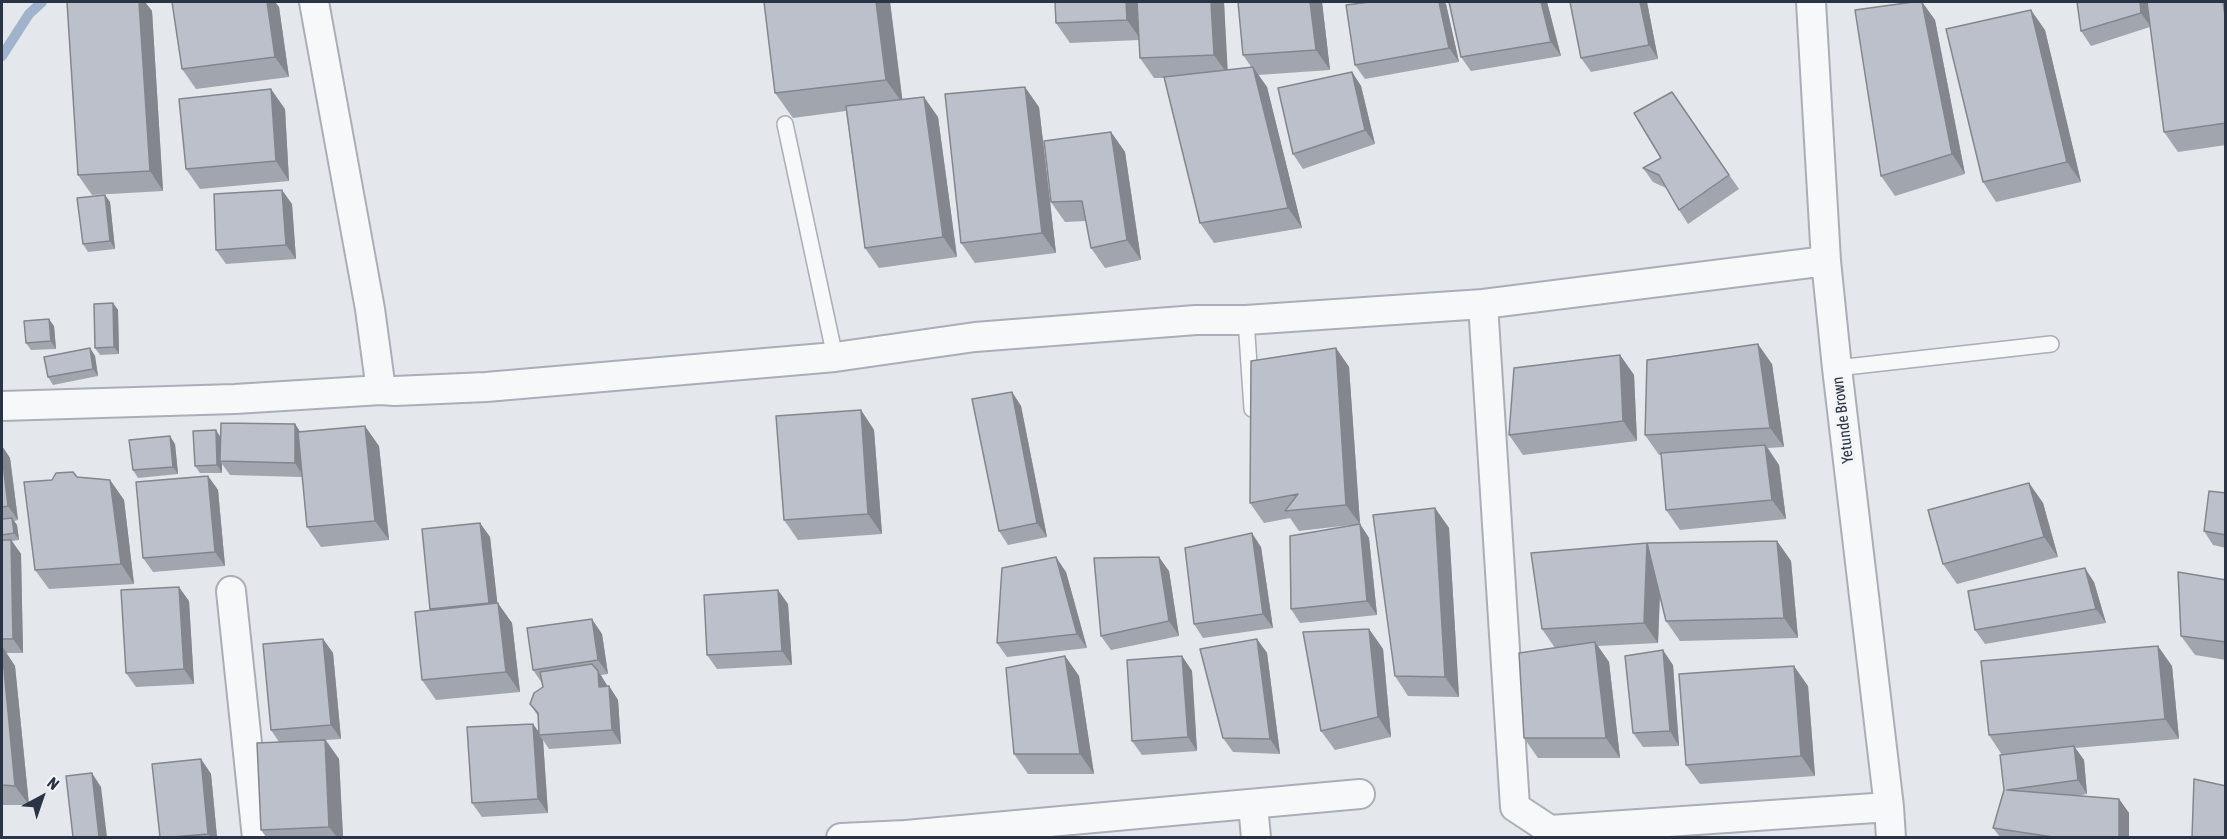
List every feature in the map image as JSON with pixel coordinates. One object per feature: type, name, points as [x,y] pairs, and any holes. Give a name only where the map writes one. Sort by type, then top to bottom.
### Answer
[{"type":"street","points":[[314,2],[370,309],[381,390]]},
{"type":"street","name":"Yetunde Brown","points":[[1811,2],[1827,261],[1837,368],[1891,837]]},
{"type":"street","points":[[2,406],[235,399],[381,390],[486,387],[835,357],[975,337],[1196,320],[1246,320],[1483,304],[1827,261]]},
{"type":"street","points":[[1483,304],[1515,807],[1550,830],[1889,807]]},
{"type":"street","points":[[231,591],[257,837]]},
{"type":"street","points":[[841,837],[906,836],[1360,794]]},
{"type":"street","points":[[1253,804],[1256,837]]},
{"type":"lane","points":[[785,124],[835,357]]},
{"type":"lane","points":[[1246,320],[1253,424]]},
{"type":"lane","points":[[1837,368],[2051,344]]},
{"type":"building","points":[[67,2],[139,2],[150,171],[78,175]]},
{"type":"building","points":[[172,2],[267,2],[275,57],[182,69]]},
{"type":"building","points":[[764,2],[876,2],[886,80],[775,93]]},
{"type":"building","points":[[1055,2],[1126,2],[1127,20],[1056,23]]},
{"type":"building","points":[[1137,2],[1211,2],[1214,55],[1140,58]]},
{"type":"building","points":[[1238,2],[1310,2],[1316,50],[1243,55]]},
{"type":"building","points":[[1369,2],[1439,2],[1449,48],[1355,65],[1346,5]]},
{"type":"building","points":[[1449,2],[1541,2],[1551,42],[1461,57]]},
{"type":"building","points":[[1570,2],[1640,2],[1649,45],[1581,58]]},
{"type":"building","points":[[1922,2],[1952,154],[1881,176],[1855,10]]},
{"type":"building","points":[[2077,2],[2140,2],[2141,13],[2081,31]]},
{"type":"building","points":[[2147,2],[2223,2],[2226,23],[2226,123],[2164,132]]},
{"type":"building","points":[[2031,10],[2067,162],[1983,182],[1946,29]]},
{"type":"building","points":[[1253,67],[1288,208],[1200,223],[1164,77]]},
{"type":"building","points":[[1352,72],[1365,130],[1293,154],[1278,88]]},
{"type":"building","points":[[1025,87],[1042,233],[961,243],[945,94]]},
{"type":"building","points":[[271,89],[276,161],[186,169],[179,99]]},
{"type":"building","points":[[1672,92],[1729,175],[1679,210],[1659,175],[1643,168],[1661,158],[1634,113]]},
{"type":"building","points":[[924,97],[943,237],[865,248],[846,106]]},
{"type":"building","points":[[1111,132],[1127,240],[1091,248],[1082,201],[1051,202],[1044,141]]},
{"type":"building","points":[[282,190],[286,245],[216,250],[214,194]]},
{"type":"building","points":[[105,195],[110,241],[83,244],[77,198]]},
{"type":"building","points":[[113,303],[114,347],[95,348],[94,304]]},
{"type":"building","points":[[49,319],[51,341],[26,343],[24,321]]},
{"type":"building","points":[[1758,344],[1770,428],[1645,435],[1647,360]]},
{"type":"building","points":[[90,348],[93,369],[48,377],[44,357]]},
{"type":"building","points":[[1336,348],[1346,505],[1285,511],[1298,494],[1250,503],[1251,361]]},
{"type":"building","points":[[1620,355],[1623,421],[1509,435],[1514,368]]},
{"type":"building","points":[[1012,392],[1037,523],[999,531],[972,399]]},
{"type":"building","points":[[861,410],[868,514],[784,520],[776,416]]},
{"type":"building","points":[[221,423],[295,424],[295,463],[220,461]]},
{"type":"building","points":[[365,426],[375,521],[307,527],[298,432]]},
{"type":"building","points":[[216,430],[217,465],[195,466],[193,431]]},
{"type":"building","points":[[170,436],[173,467],[133,470],[129,440]]},
{"type":"building","points":[[1765,445],[1772,500],[1666,510],[1661,453]]},
{"type":"building","points":[[2,455],[8,506],[2,507]]},
{"type":"building","points":[[73,472],[77,477],[110,480],[121,564],[35,570],[24,482],[52,480],[56,473]]},
{"type":"building","points":[[208,476],[215,552],[143,558],[136,482]]},
{"type":"building","points":[[2029,483],[2044,537],[1943,564],[1928,510]]},
{"type":"building","points":[[2209,491],[2226,493],[2226,535],[2204,531]]},
{"type":"building","points":[[1435,508],[1445,677],[1395,676],[1373,515]]},
{"type":"building","points":[[12,518],[14,533],[2,535],[2,519]]},
{"type":"building","points":[[480,523],[489,603],[430,609],[422,529]]},
{"type":"building","points":[[1360,524],[1367,601],[1291,609],[1290,536]]},
{"type":"building","points":[[1252,533],[1263,614],[1194,624],[1185,548]]},
{"type":"building","points":[[2,540],[11,540],[13,639],[2,639]]},
{"type":"building","points":[[1777,541],[1784,618],[1666,621],[1647,543]]},
{"type":"building","points":[[1647,543],[1644,623],[1542,629],[1531,553]]},
{"type":"building","points":[[1056,557],[1077,634],[997,643],[1002,568]]},
{"type":"building","points":[[1159,557],[1169,621],[1101,636],[1094,558]]},
{"type":"building","points":[[2085,568],[2096,609],[1975,630],[1968,591]]},
{"type":"building","points":[[2178,572],[2226,580],[2226,642],[2181,636]]},
{"type":"building","points":[[179,587],[184,669],[126,673],[121,590]]},
{"type":"building","points":[[778,590],[782,651],[707,655],[704,595]]},
{"type":"building","points":[[498,603],[506,672],[422,680],[415,612]]},
{"type":"building","points":[[592,619],[598,660],[533,670],[527,628]]},
{"type":"building","points":[[1369,629],[1378,717],[1321,731],[1303,632]]},
{"type":"building","points":[[323,639],[331,725],[271,730],[263,644]]},
{"type":"building","points":[[1257,639],[1270,739],[1223,738],[1200,649]]},
{"type":"building","points":[[1595,642],[1606,738],[1524,738],[1519,653]]},
{"type":"building","points":[[2158,646],[2165,719],[1989,735],[1981,661]]},
{"type":"building","points":[[2,648],[15,786],[2,785]]},
{"type":"building","points":[[1663,650],[1670,731],[1633,733],[1625,656]]},
{"type":"building","points":[[1065,656],[1080,754],[1014,754],[1006,668]]},
{"type":"building","points":[[1182,656],[1188,737],[1132,741],[1127,660]]},
{"type":"building","points":[[592,664],[598,671],[599,687],[609,686],[612,730],[539,735],[538,713],[530,704],[534,693],[543,687],[540,672]]},
{"type":"building","points":[[1794,666],[1801,756],[1686,765],[1679,674]]},
{"type":"building","points":[[533,724],[538,799],[472,803],[467,727]]},
{"type":"building","points":[[325,740],[329,827],[261,830],[257,743]]},
{"type":"building","points":[[2074,746],[2078,780],[2007,790],[2119,799],[2119,837],[2053,837],[1993,828],[2004,790],[2000,755]]},
{"type":"building","points":[[201,759],[208,834],[160,837],[152,764]]},
{"type":"building","points":[[92,773],[99,837],[73,837],[66,776]]},
{"type":"building","points":[[2194,779],[2226,786],[2226,837],[2192,837]]},
{"type":"waterway","points":[[2,56],[29,14],[42,2]]}]
